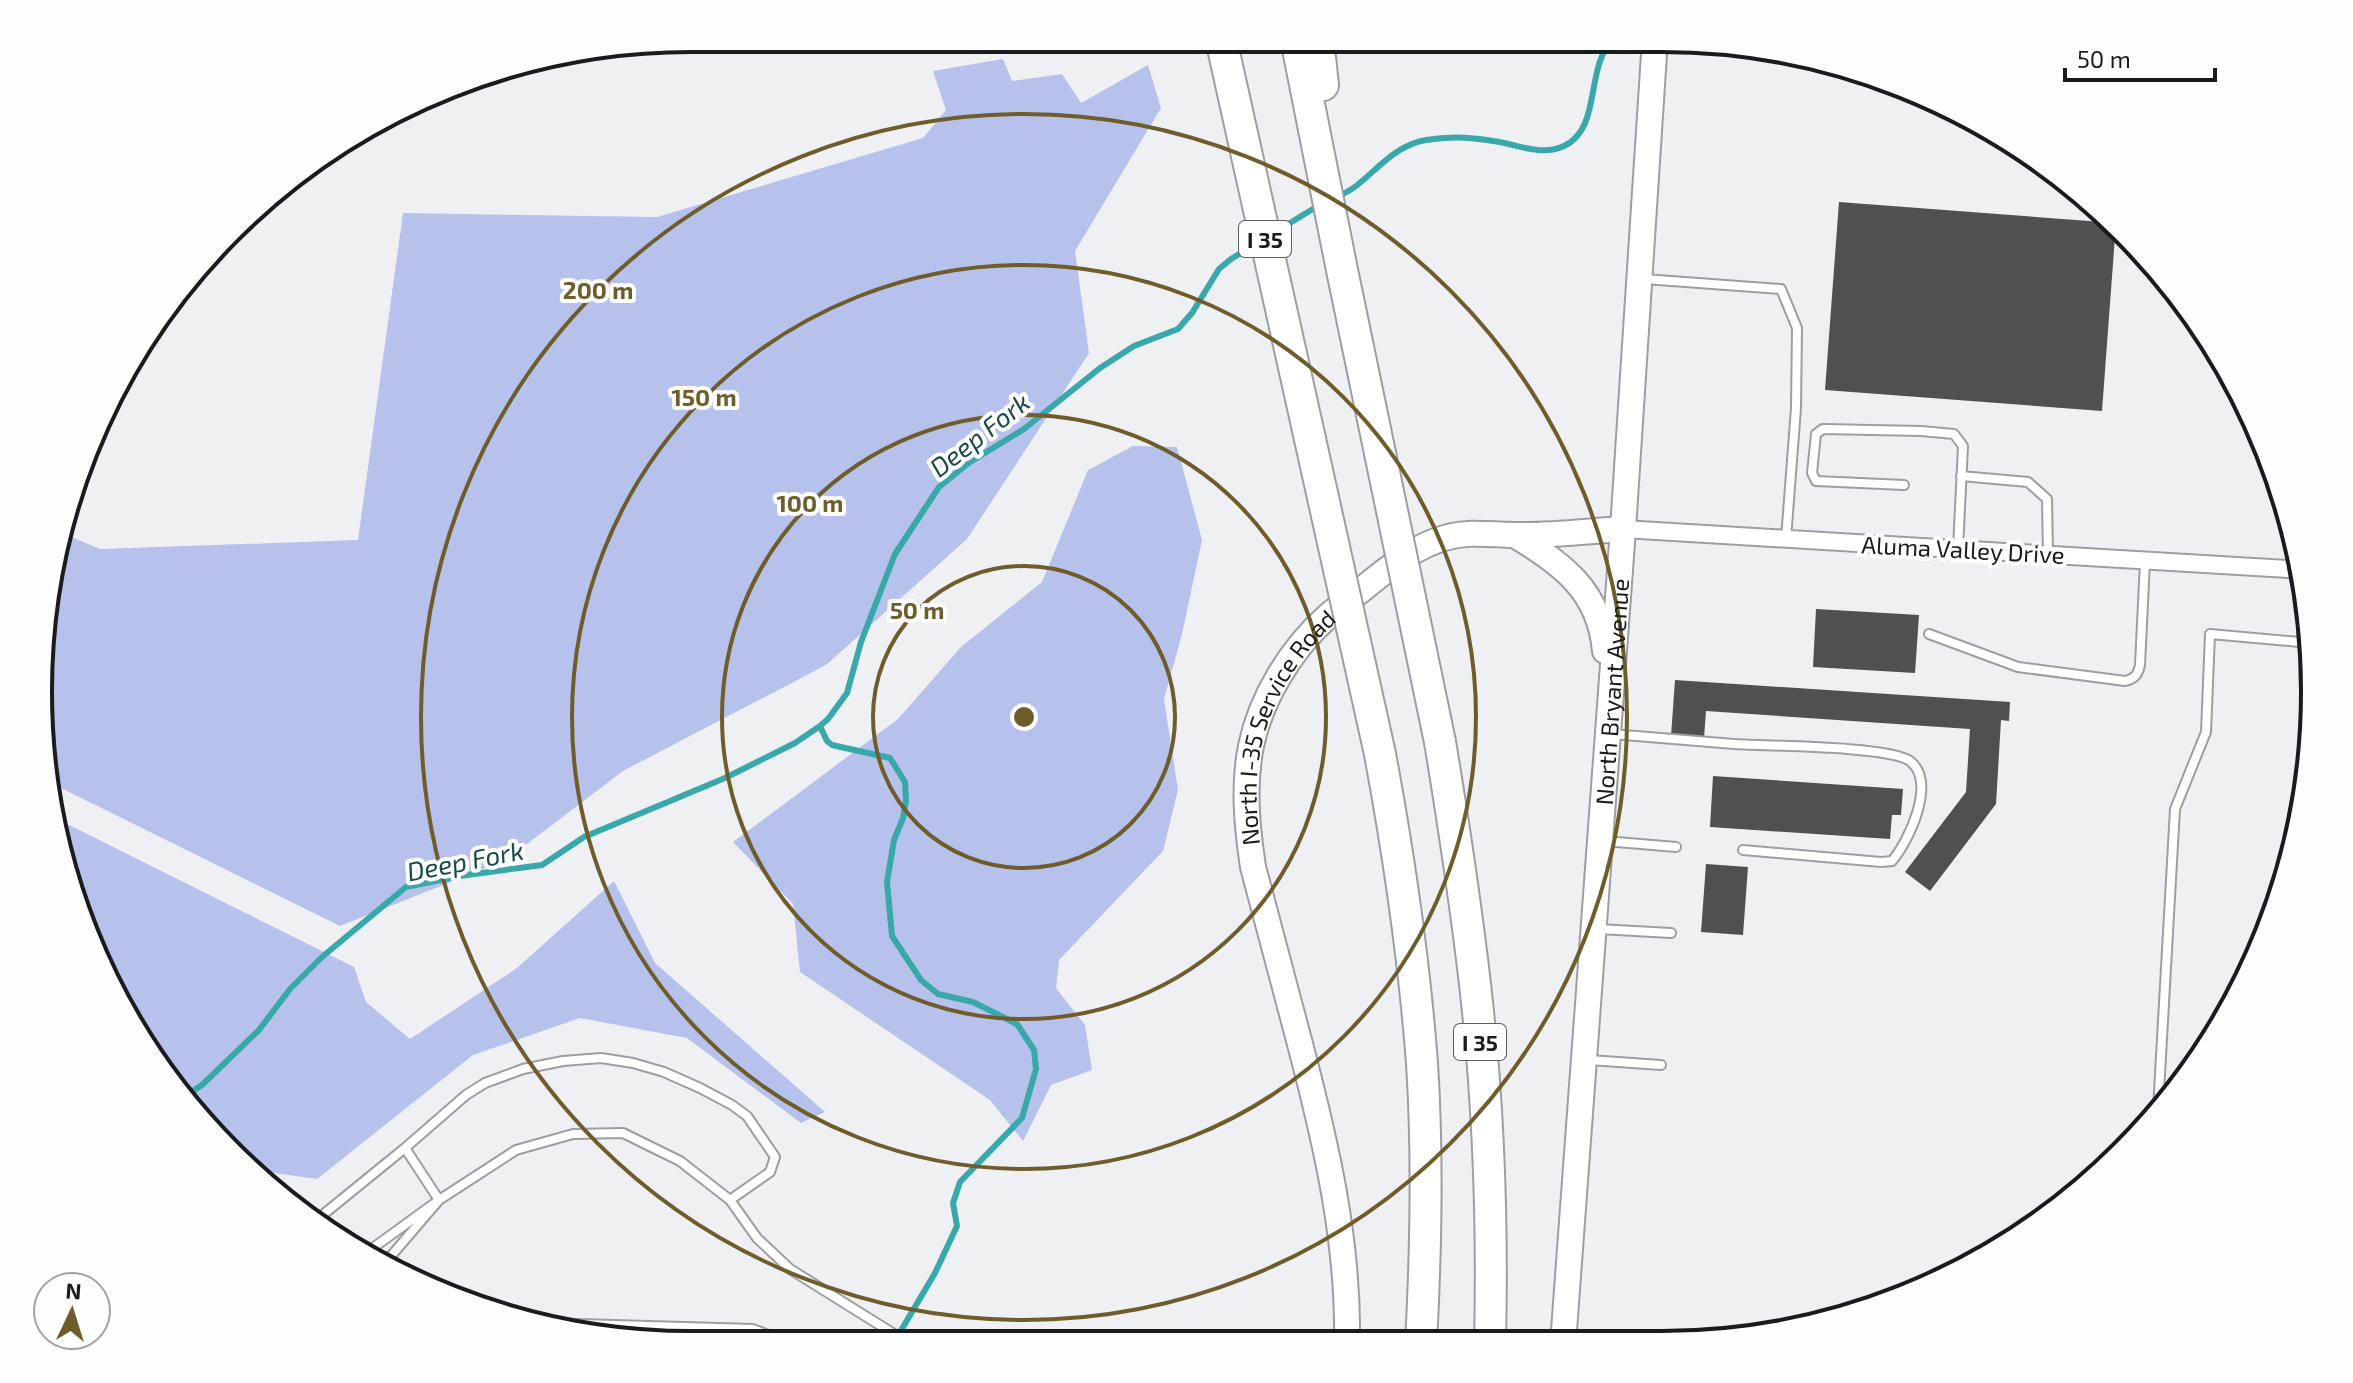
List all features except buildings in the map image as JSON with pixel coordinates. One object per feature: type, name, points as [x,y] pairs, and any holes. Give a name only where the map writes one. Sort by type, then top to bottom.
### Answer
[{"type":"highway","name":"I 35","points":[[1224,52],[1380,754],[1404,899],[1422,1065],[1425,1268],[1422,1331]]},
{"type":"highway","name":"I 35","points":[[1299,52],[1440,742],[1473,961],[1484,1080],[1490,1331]]},
{"type":"highway","points":[[1319,52],[1342,270]]},
{"type":"main road","name":"North Bryant Avenue","points":[[1564,1331],[1623,529],[1654,52]]},
{"type":"main road","name":"North I-35 Service Road","points":[[1347,1331],[1348,1302],[1341,1225],[1327,1151],[1253,867],[1247,822],[1250,747],[1256,725],[1278,679],[1299,646],[1327,617],[1419,548],[1447,537],[1473,533],[1516,536],[1623,529]]},
{"type":"main road","points":[[1516,536],[1549,555],[1564,568],[1591,602],[1604,637],[1610,695]]},
{"type":"street","name":"Aluma Valley Drive","points":[[1623,529],[2289,569]]},
{"type":"lane","points":[[1639,278],[1781,289],[1797,328],[1796,408],[1786,539]]},
{"type":"lane","points":[[1904,485],[1816,481],[1812,473],[1816,434],[1823,429],[1954,434],[1963,446],[1958,549]]},
{"type":"lane","points":[[1961,476],[2028,482],[2047,499],[2048,554]]},
{"type":"lane","points":[[1929,634],[2018,667],[2125,681],[2132,679],[2139,672],[2140,665],[2145,560]]},
{"type":"lane","points":[[2159,1093],[2175,809],[2206,732],[2210,634],[2299,642]]},
{"type":"lane","points":[[1607,734],[1874,751],[1897,754],[1913,764],[1921,783],[1919,808],[1903,845],[1892,861],[1743,850]]},
{"type":"lane","points":[[1599,841],[1676,847]]},
{"type":"lane","points":[[1594,929],[1671,933]]},
{"type":"lane","points":[[324,1214],[466,1095],[485,1083],[523,1069],[601,1058],[664,1072],[711,1093],[747,1116],[775,1157],[770,1172],[730,1200]]},
{"type":"lane","points":[[1584,1060],[1661,1065]]},
{"type":"lane","points":[[375,1247],[516,1150],[573,1134],[623,1133],[680,1161],[730,1200],[757,1238],[790,1269],[890,1331]]},
{"type":"lane","points":[[405,1148],[439,1200]]},
{"type":"lane","points":[[391,1256],[439,1200]]},
{"type":"lane","points":[[600,1325],[758,1331]]},
{"type":"shaded area","points":[[1003,59],[1012,81],[1062,74],[1081,103],[1148,65],[1161,108],[1075,251],[1089,353],[967,539],[826,665],[623,771],[506,860],[340,926],[59,787],[53,733],[53,650],[57,608],[71,537],[100,549],[358,540],[403,213],[657,217],[923,138],[946,110],[933,71]]},
{"type":"shaded area","points":[[1133,446],[1177,447],[1202,540],[1164,699],[1178,790],[1163,851],[1059,960],[1056,988],[1085,1025],[1092,1070],[1051,1085],[1023,1141],[990,1100],[800,972],[793,904],[733,842],[898,719],[961,647],[1042,582],[1088,470]]},
{"type":"shaded area","points":[[66,823],[354,967],[366,1002],[410,1039],[517,968],[614,881],[655,963],[825,1112],[801,1123],[687,1038],[580,1018],[473,1055],[317,1179],[271,1172],[239,1144],[184,1081],[160,1047],[118,974],[86,897]]},
{"type":"waterway","name":"Deep Fork","points":[[1335,198],[1354,188],[1397,152],[1426,140],[1476,139],[1538,150],[1564,146],[1576,137],[1584,125],[1604,52]]},
{"type":"waterway","name":"Deep Fork","points":[[1272,234],[1321,204]]},
{"type":"waterway","name":"Deep Fork","points":[[193,1091],[259,1030],[290,989],[322,957],[406,887],[542,865],[584,837],[725,778],[795,743],[820,726],[847,693],[861,642],[895,554],[939,487],[970,462],[1024,429],[1100,368],[1134,346],[1178,329],[1192,313],[1219,269],[1256,244]]},
{"type":"waterway","points":[[820,726],[832,745],[890,758],[905,782],[903,818],[894,840],[887,882],[892,936],[921,980],[938,994],[973,1002],[1017,1024],[1034,1050],[1036,1069],[1022,1118],[960,1182],[953,1203],[957,1226],[935,1273],[901,1331]]}]
